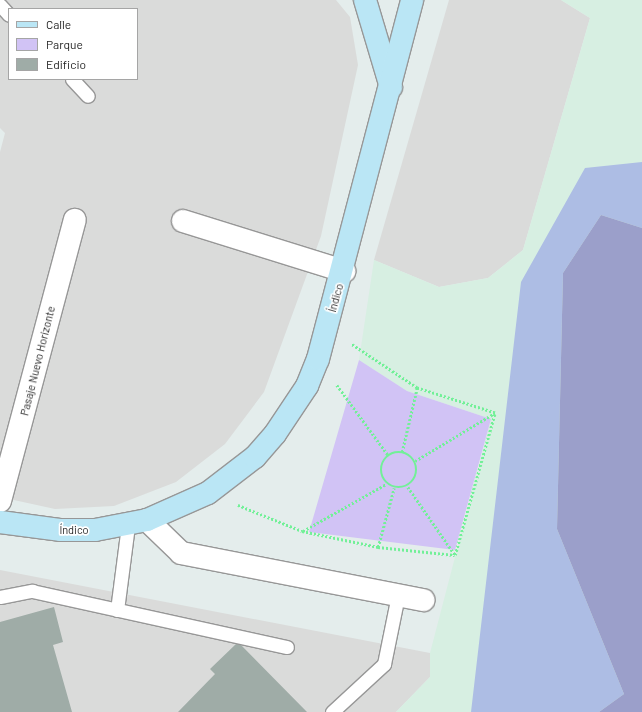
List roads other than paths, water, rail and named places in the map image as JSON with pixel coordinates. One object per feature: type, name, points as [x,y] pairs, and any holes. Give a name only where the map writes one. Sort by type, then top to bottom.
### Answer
[{"type":"street","points":[[365,0],[391,88]]},
{"type":"street","name":"Índico","points":[[0,522],[60,530],[138,523],[208,493],[255,457],[275,434],[307,386],[318,359],[344,271],[412,0]]},
{"type":"street","name":"Pasaje Nuevo Horizonte","points":[[0,501],[75,220]]},
{"type":"street","points":[[183,221],[344,271]]},
{"type":"street","points":[[138,523],[181,553],[423,600]]},
{"type":"lane","points":[[0,5],[8,14]]},
{"type":"lane","points":[[73,80],[88,96]]},
{"type":"lane","points":[[117,610],[138,523]]},
{"type":"lane","points":[[0,597],[32,591],[287,647]]},
{"type":"lane","points":[[332,712],[384,664],[398,595]]}]
